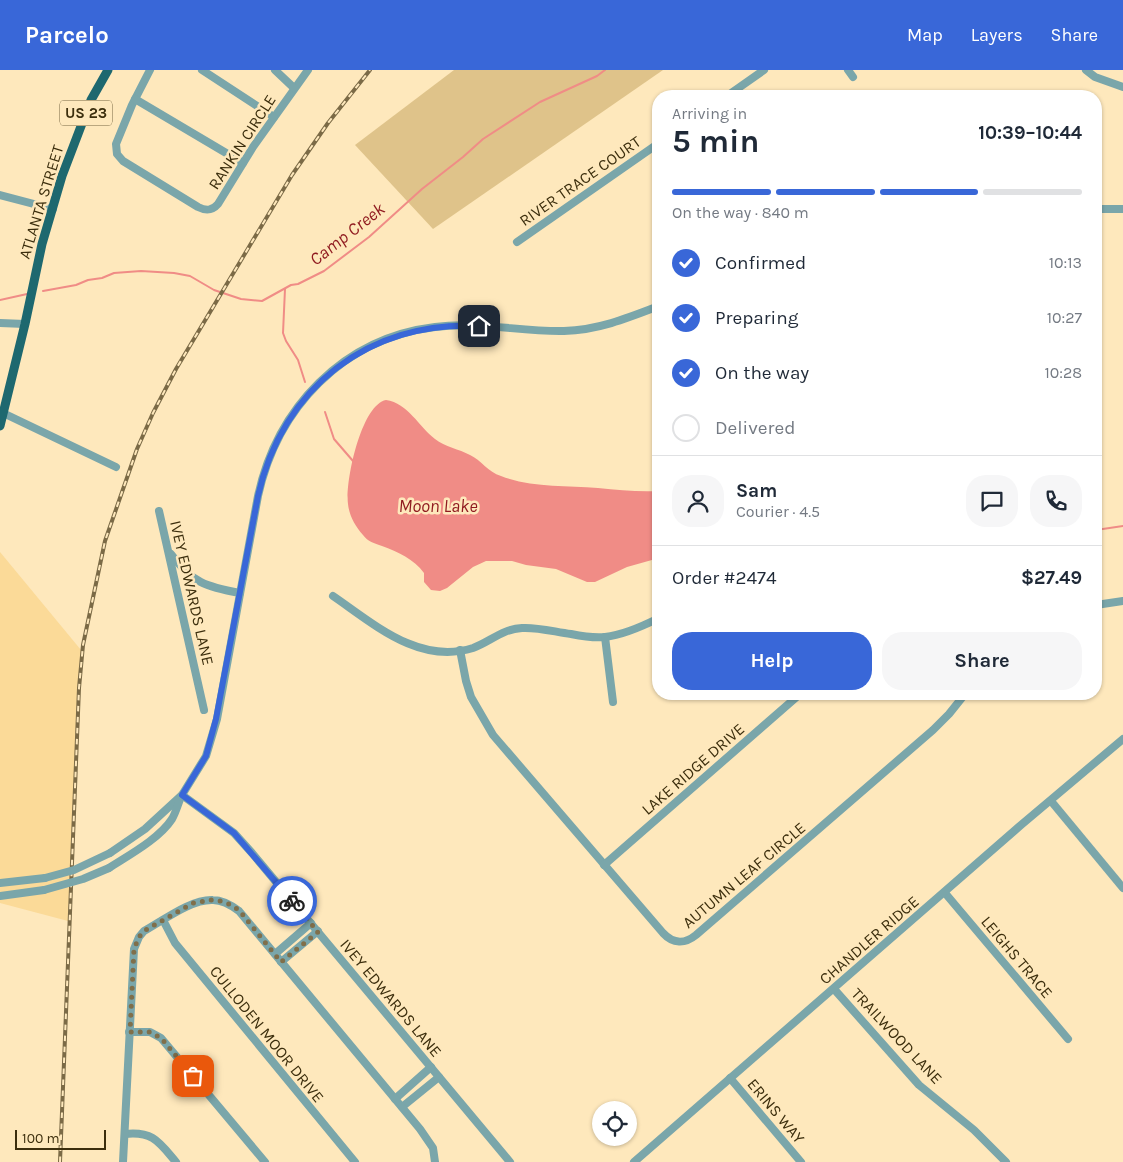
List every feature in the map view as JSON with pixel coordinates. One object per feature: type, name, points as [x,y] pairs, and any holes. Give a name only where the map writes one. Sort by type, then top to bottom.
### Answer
[{"type":"main road","name":"ATLANTA STREET","points":[[25,324],[42,244],[68,158],[92,100],[108,70]]},
{"type":"main road","name":"US 23","points":[[0,426],[25,324]]},
{"type":"street","name":"RANKIN CIRCLE","points":[[150,70],[135,99],[116,144],[117,154],[122,161],[198,207],[208,210],[216,207],[243,163],[308,70]]},
{"type":"street","points":[[202,70],[274,117]]},
{"type":"street","points":[[275,70],[294,88]]},
{"type":"street","points":[[736,90],[764,70]]},
{"type":"street","points":[[848,70],[853,77]]},
{"type":"street","points":[[1086,70],[1095,77],[1123,87]]},
{"type":"street","points":[[135,99],[243,163]]},
{"type":"street","name":"RIVER TRACE COURT","points":[[517,242],[652,148]]},
{"type":"street","points":[[0,194],[53,210]]},
{"type":"street","points":[[1102,209],[1123,209]]},
{"type":"street","points":[[0,896],[44,890],[83,879],[109,868],[141,848],[172,819],[182,795],[206,756],[210,742],[261,483],[273,447],[290,416],[306,395],[327,375],[349,359],[387,339],[434,327],[461,325],[573,330],[616,322],[652,309]]},
{"type":"street","points":[[0,323],[25,324]]},
{"type":"street","points":[[4,413],[116,467]]},
{"type":"street","name":"IVEY EDWARDS LANE","points":[[159,511],[204,710]]},
{"type":"street","points":[[168,550],[182,569],[195,579],[212,588],[240,593]]},
{"type":"street","points":[[333,596],[404,642],[419,648],[442,652],[474,647],[510,629],[524,628],[572,635],[605,637],[631,630],[652,621]]},
{"type":"street","points":[[1102,604],[1123,601]]},
{"type":"street","points":[[605,637],[614,702]]},
{"type":"street","name":"AUTUMN LEAF CIRCLE","points":[[460,650],[466,680],[472,697],[492,735],[667,937],[678,942],[690,939],[933,730],[960,700]]},
{"type":"street","name":"LAKE RIDGE DRIVE","points":[[604,865],[793,700]]},
{"type":"street","name":"CHANDLER RIDGE","points":[[634,1162],[1123,739]]},
{"type":"street","points":[[0,883],[45,878],[74,870],[110,852],[145,829],[182,795]]},
{"type":"street","name":"IVEY EDWARDS LANE","points":[[182,795],[234,833],[510,1162]]},
{"type":"street","points":[[1051,801],[1123,888]]},
{"type":"street","name":"LEIGHS TRACE","points":[[945,893],[1068,1039]]},
{"type":"street","points":[[123,1162],[134,949],[141,934],[163,920],[193,903],[212,900],[229,904],[239,910],[420,1129],[433,1148],[435,1162]]},
{"type":"street","name":"CULLODEN MOOR DRIVE","points":[[163,920],[176,943],[355,1162]]},
{"type":"street","points":[[275,954],[311,923]]},
{"type":"street","points":[[281,962],[318,932]]},
{"type":"street","name":"TRAILWOOD LANE","points":[[834,988],[919,1085],[974,1130],[1006,1162]]},
{"type":"street","points":[[130,1032],[150,1032],[161,1038],[265,1162]]},
{"type":"street","points":[[395,1099],[431,1068]]},
{"type":"street","points":[[402,1107],[439,1077]]},
{"type":"street","name":"ERINS WAY","points":[[730,1078],[801,1162]]},
{"type":"street","points":[[124,1134],[142,1133],[150,1135],[157,1140],[176,1162]]},
{"type":"shaded area","points":[[454,70],[663,70],[433,229],[355,145]]},
{"type":"shaded area","points":[[0,552],[81,650],[68,921],[0,903]]},
{"type":"water","name":"Moon Lake","points":[[386,400],[394,402],[407,410],[439,442],[474,457],[492,472],[513,480],[549,485],[652,491],[652,560],[627,567],[595,582],[587,582],[556,569],[512,561],[486,561],[473,567],[447,588],[440,591],[431,590],[424,582],[424,573],[420,568],[400,553],[371,542],[355,524],[351,516],[348,493],[352,463],[362,429],[377,405]]},
{"type":"waterway","name":"Camp Creek","points":[[43,291],[76,285],[114,273],[141,271],[190,276],[214,290],[241,299],[262,301],[291,285],[298,284],[324,271],[369,237],[422,189],[483,139],[540,102],[597,76],[605,70]]},
{"type":"waterway","points":[[285,289],[283,333],[298,360],[305,382]]},
{"type":"waterway","name":"Camp Creek","points":[[0,300],[27,294]]},
{"type":"waterway","points":[[325,412],[334,439],[353,461]]},
{"type":"waterway","points":[[1102,529],[1123,526]]},
{"type":"railway","points":[[60,1162],[79,688],[83,645],[105,541],[137,449],[176,369],[292,175],[328,123],[370,70]]},
{"type":"way so far","points":[[193,1076],[161,1038],[150,1032],[130,1032],[134,949],[139,937],[144,931],[193,903],[212,900],[220,901],[239,910],[281,962],[318,932],[292,901]]},
{"type":"route","points":[[292,901],[234,833],[182,795],[206,756],[216,719],[264,471],[280,433],[298,404],[316,384],[349,359],[387,339],[411,332],[434,327],[479,326]]}]
